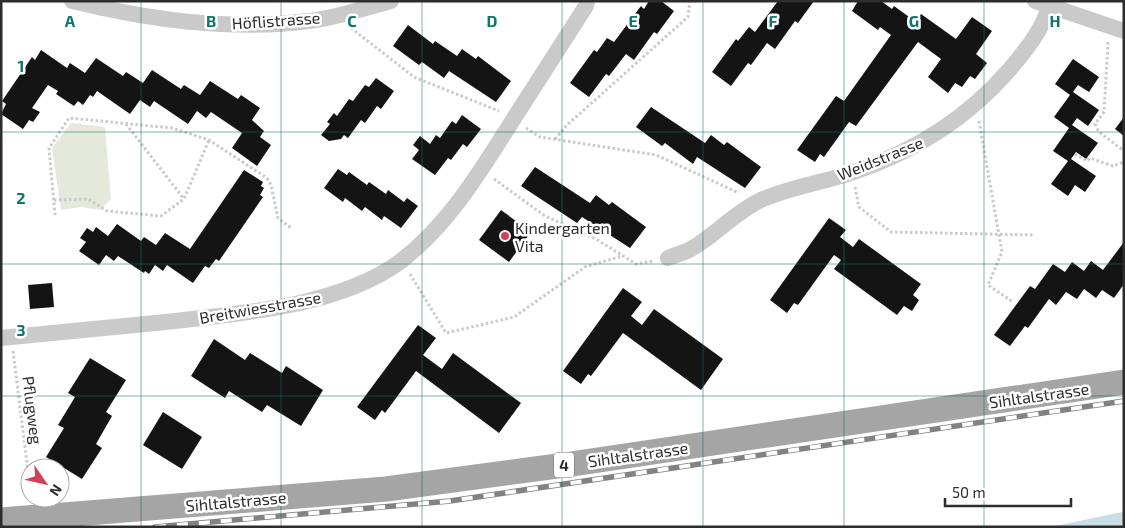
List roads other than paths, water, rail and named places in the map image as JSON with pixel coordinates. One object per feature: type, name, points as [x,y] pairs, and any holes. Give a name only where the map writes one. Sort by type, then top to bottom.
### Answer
[{"type":"main road","name":"Sihltalstrasse","points":[[1,520],[386,489],[565,465],[1124,382]]},
{"type":"street","name":"Höflistrasse","points":[[72,1],[130,15],[208,24],[310,21],[391,1]]},
{"type":"street","name":"Breitwiesstrasse","points":[[6,338],[231,315],[299,303],[343,291],[384,272],[401,261],[436,229],[482,170],[586,6],[587,1]]},
{"type":"street","points":[[1043,3],[1118,30]]},
{"type":"street","name":"Weidstrasse","points":[[668,258],[690,249],[731,217],[758,202],[783,191],[851,173],[911,149],[945,129],[975,105],[1019,59],[1039,32],[1043,3]]},
{"type":"water","points":[[1124,512],[1124,527],[1050,527],[1117,513]]},
{"type":"railway","points":[[155,527],[450,501],[1124,401]]},
{"type":"place","name":"Kindergarten Vita","points":[[505,236]]}]
